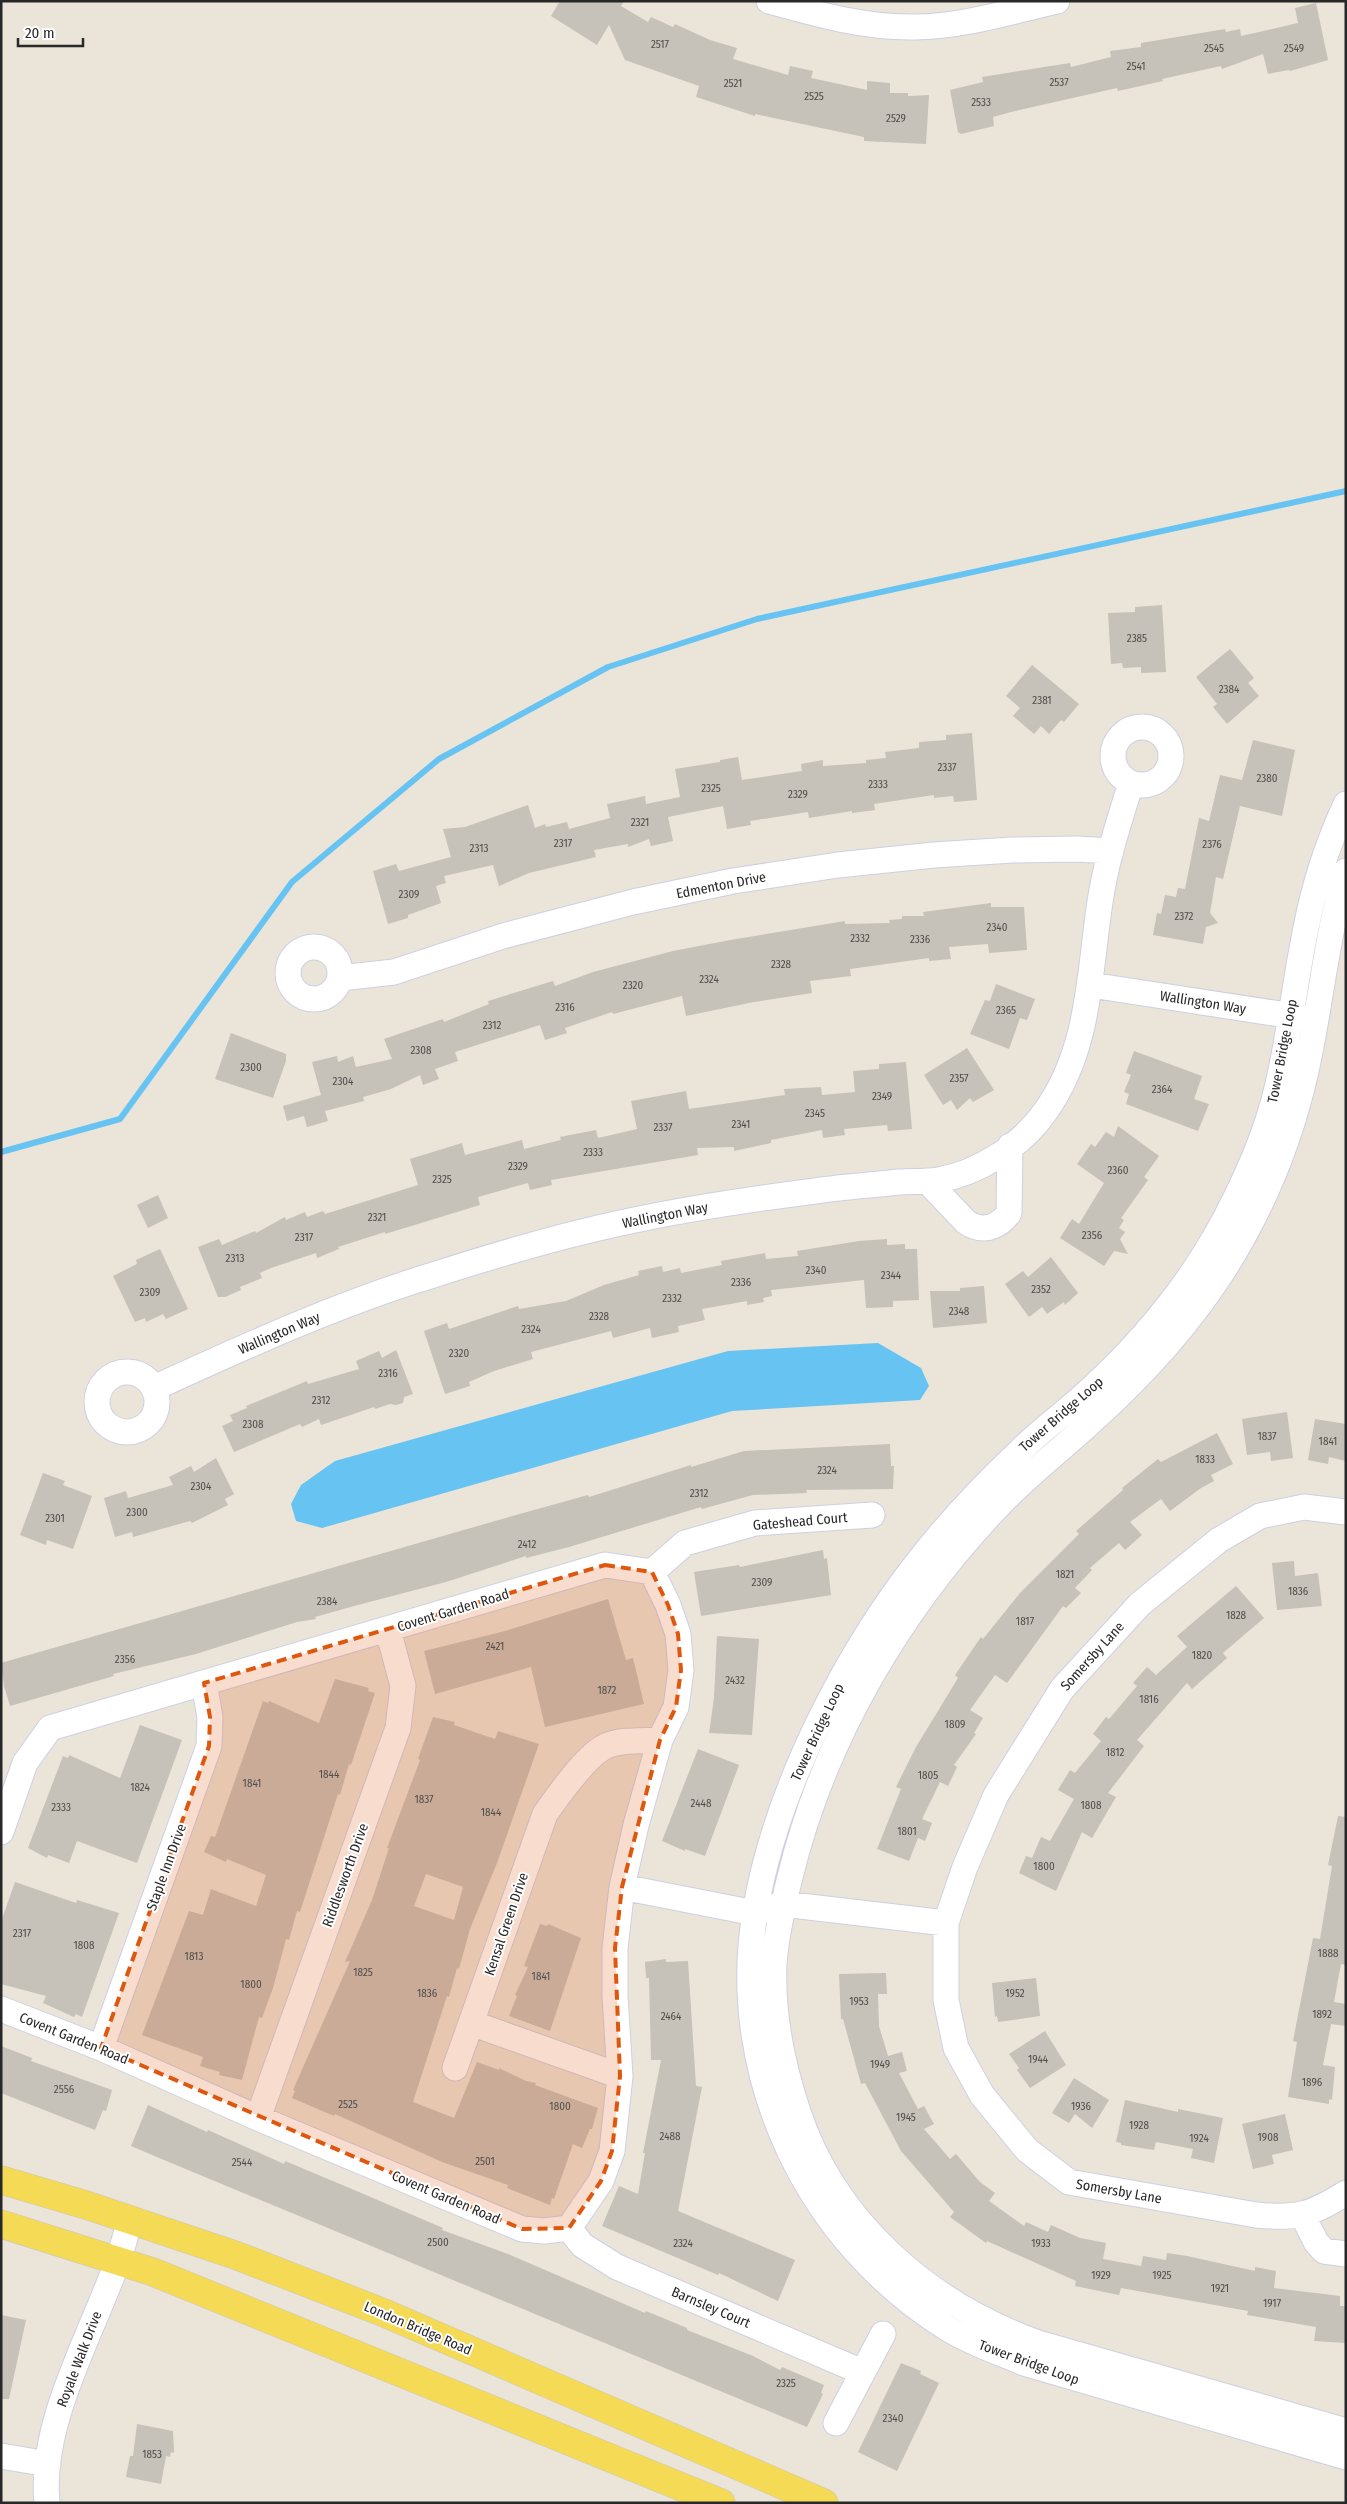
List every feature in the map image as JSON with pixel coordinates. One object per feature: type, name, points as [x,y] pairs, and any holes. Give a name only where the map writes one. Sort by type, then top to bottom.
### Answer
[{"type":"main road","name":"London Bridge Road","points":[[1,2180],[235,2255],[382,2312],[824,2503]]},
{"type":"main road","points":[[1,2224],[153,2272],[721,2503]]},
{"type":"street","points":[[769,1],[836,19],[913,28],[991,16],[1057,1]]},
{"type":"street","name":"Wallington Way","points":[[154,1388],[327,1312],[428,1276],[530,1246],[627,1221],[720,1204],[834,1188],[927,1180],[967,1172],[997,1156],[1023,1137],[1044,1115],[1060,1090],[1082,1030],[1091,985],[1100,902],[1111,852],[1131,783]]},
{"type":"street","name":"Tower Bridge Loop","points":[[1346,804],[1313,896],[1278,1084],[1262,1137],[1240,1189],[1214,1238],[1184,1286],[1146,1333],[1088,1393],[1024,1446],[988,1482],[922,1556],[877,1619],[826,1708],[792,1785],[776,1831],[755,1913],[750,1965],[753,2027],[769,2099],[781,2134],[815,2199],[850,2246],[874,2272],[902,2296],[948,2328],[974,2343],[1024,2363],[1346,2457]]},
{"type":"street","name":"Edmenton Drive","points":[[340,978],[394,972],[503,936],[633,902],[733,881],[838,865],[934,854],[1077,849],[1111,852]]},
{"type":"street","name":"Tower Bridge Loop","points":[[1346,871],[1335,908],[1305,1077],[1282,1154],[1245,1233],[1221,1273],[1175,1337],[1120,1396],[1002,1502],[934,1580],[908,1617],[854,1708],[830,1757],[798,1846],[783,1904],[774,1959],[776,2019],[790,2087],[801,2121],[834,2186],[872,2236],[924,2284],[1005,2331],[1154,2377],[1346,2431]]},
{"type":"street","name":"Wallington Way","points":[[1091,985],[1315,1020]]},
{"type":"street","points":[[927,1180],[966,1222],[973,1227],[984,1229],[995,1226],[1009,1213],[1010,1146]]},
{"type":"street","name":"Somersby Lane","points":[[1346,1512],[1304,1507],[1260,1516],[1219,1540],[1140,1604],[1062,1689],[996,1795],[965,1867],[946,1923],[946,2000],[956,2048],[982,2095],[1028,2150],[1069,2182],[1256,2215],[1287,2218],[1321,2209],[1346,2193]]},
{"type":"street","name":"Gateshead Court","points":[[652,1572],[685,1543],[755,1523],[872,1515]]},
{"type":"street","name":"Covent Garden Road","points":[[1,1832],[25,1763],[50,1728],[605,1565],[652,1572]]},
{"type":"street","points":[[569,2228],[601,2181],[612,2150],[620,2076],[615,1996],[615,1948],[622,1887],[636,1825],[660,1740],[676,1707],[681,1670],[678,1634],[668,1605],[652,1572]]},
{"type":"street","name":"Riddlesworth Drive","points":[[258,2118],[398,1728],[403,1686],[388,1630]]},
{"type":"street","name":"Staple Inn Drive","points":[[101,2048],[209,1746],[210,1717],[204,1682]]},
{"type":"street","name":"Kensal Green Drive","points":[[455,2068],[545,1814],[564,1786],[606,1746],[632,1741],[660,1740]]},
{"type":"street","points":[[622,1887],[755,1913],[783,1904],[946,1923]]},
{"type":"street","name":"Covent Garden Road","points":[[1,2009],[101,2048],[258,2118],[522,2229],[544,2231],[569,2228]]},
{"type":"street","points":[[471,2023],[620,2076]]},
{"type":"street","points":[[1302,2214],[1316,2242],[1324,2251],[1346,2254]]},
{"type":"street","name":"Royale Walk Drive","points":[[47,2503],[48,2464],[57,2418],[69,2382],[118,2260],[130,2220]]},
{"type":"street","name":"Barnsley Court","points":[[569,2228],[582,2245],[617,2266],[862,2372]]},
{"type":"street","points":[[836,2423],[882,2334]]},
{"type":"street","points":[[1,2456],[48,2464]]},
{"type":"highlighted area","points":[[605,1565],[652,1572],[668,1605],[678,1634],[681,1670],[676,1707],[660,1740],[622,1887],[615,1948],[620,2076],[612,2151],[601,2181],[569,2228],[522,2229],[101,2048],[209,1746],[210,1717],[204,1683]]},
{"type":"water","points":[[878,1343],[921,1368],[929,1386],[920,1400],[732,1411],[322,1528],[296,1521],[291,1504],[301,1485],[335,1461],[728,1351]]},
{"type":"building","points":[[560,1],[624,1],[621,6],[648,22],[651,17],[673,27],[675,24],[710,40],[737,48],[733,59],[788,75],[790,66],[813,71],[811,78],[867,90],[867,81],[890,83],[890,93],[908,93],[908,96],[929,95],[926,144],[864,141],[864,137],[755,114],[755,116],[696,97],[699,86],[625,60],[609,25],[597,45],[551,16]]},
{"type":"building","points":[[1316,3],[1328,60],[1290,71],[1268,74],[1263,54],[1222,69],[1221,66],[1118,91],[1117,88],[1011,112],[993,117],[994,126],[961,134],[958,132],[950,90],[983,82],[982,77],[1070,63],[1071,67],[1111,57],[1110,51],[1141,47],[1141,43],[1225,29],[1226,32],[1240,29],[1241,36],[1298,23],[1295,8]]},
{"type":"building","points":[[1162,605],[1166,672],[1141,673],[1141,667],[1123,668],[1122,663],[1111,664],[1108,613],[1135,612],[1135,607]]},
{"type":"building","points":[[1230,649],[1254,678],[1248,683],[1259,696],[1227,724],[1213,707],[1217,704],[1196,677]]},
{"type":"building","points":[[1032,665],[1079,704],[1064,722],[1061,720],[1049,734],[1041,726],[1034,734],[1013,716],[1020,708],[1006,696]]},
{"type":"building","points":[[972,733],[977,800],[954,802],[953,796],[934,798],[934,795],[874,804],[875,810],[852,813],[852,811],[809,818],[808,812],[750,821],[751,825],[727,829],[723,806],[668,817],[673,841],[651,846],[649,839],[628,847],[628,844],[594,850],[596,857],[529,873],[499,886],[493,865],[444,876],[446,883],[436,886],[441,903],[408,915],[408,918],[388,924],[373,871],[396,864],[399,871],[451,857],[443,829],[465,827],[528,805],[535,828],[545,824],[546,827],[567,822],[569,829],[610,818],[607,804],[645,796],[646,804],[680,797],[675,769],[720,762],[720,760],[738,757],[742,780],[802,771],[801,764],[823,760],[823,766],[866,763],[866,760],[886,758],[885,752],[919,748],[919,742],[946,740],[946,735]]},
{"type":"building","points":[[1253,740],[1295,750],[1282,816],[1240,806],[1223,879],[1216,877],[1210,913],[1218,923],[1206,927],[1203,944],[1153,935],[1157,913],[1161,914],[1165,895],[1176,897],[1178,888],[1185,889],[1199,818],[1209,821],[1220,775],[1242,780]]},
{"type":"building","points":[[991,903],[991,907],[1024,907],[1027,950],[989,953],[988,944],[949,947],[951,959],[929,961],[929,958],[850,969],[851,976],[810,981],[812,993],[754,1002],[686,1016],[682,996],[613,1014],[612,1012],[565,1028],[567,1033],[545,1040],[540,1025],[455,1052],[458,1061],[435,1069],[439,1079],[423,1085],[420,1075],[391,1089],[363,1097],[364,1101],[325,1111],[328,1121],[307,1127],[304,1116],[287,1121],[283,1106],[321,1095],[312,1062],[337,1056],[338,1062],[353,1056],[356,1067],[392,1059],[384,1039],[443,1019],[444,1022],[489,1004],[488,1001],[553,981],[555,986],[593,972],[673,951],[845,921],[845,924],[890,923],[889,920],[902,919],[902,916],[924,916],[923,912]]},
{"type":"building","points":[[996,984],[1035,999],[1027,1020],[1020,1018],[1009,1049],[970,1034],[985,1000],[990,1001]]},
{"type":"building","points":[[231,1033],[286,1054],[286,1061],[273,1098],[215,1079]]},
{"type":"building","points":[[967,1048],[994,1090],[973,1102],[970,1098],[957,1110],[951,1100],[943,1105],[924,1075]]},
{"type":"building","points":[[1134,1051],[1202,1076],[1194,1099],[1209,1104],[1198,1131],[1126,1104],[1129,1094],[1124,1092],[1131,1075],[1126,1073]]},
{"type":"building","points":[[906,1062],[912,1129],[888,1131],[887,1125],[844,1129],[845,1135],[823,1138],[822,1130],[771,1140],[771,1143],[734,1151],[734,1147],[697,1148],[698,1155],[551,1180],[552,1185],[530,1190],[528,1183],[478,1197],[480,1205],[338,1247],[339,1249],[317,1258],[316,1253],[271,1268],[260,1273],[262,1278],[240,1287],[241,1290],[225,1297],[218,1297],[198,1247],[219,1239],[222,1245],[255,1231],[256,1233],[285,1217],[286,1220],[305,1212],[307,1217],[323,1211],[325,1214],[418,1185],[410,1159],[462,1143],[465,1155],[522,1140],[524,1149],[561,1140],[560,1137],[596,1130],[598,1138],[637,1129],[631,1101],[686,1091],[689,1109],[785,1095],[784,1089],[821,1087],[822,1095],[855,1092],[853,1071],[879,1069],[879,1064]]},
{"type":"building","points":[[1118,1126],[1159,1156],[1144,1177],[1148,1180],[1121,1218],[1124,1220],[1119,1228],[1125,1232],[1120,1239],[1128,1254],[1114,1251],[1104,1266],[1060,1238],[1072,1219],[1079,1224],[1104,1183],[1077,1164],[1091,1144],[1095,1147],[1106,1132],[1114,1137]]},
{"type":"building","points":[[158,1195],[168,1218],[148,1228],[137,1205]]},
{"type":"building","points":[[887,1239],[887,1245],[905,1244],[905,1249],[917,1249],[919,1300],[893,1301],[893,1307],[866,1308],[864,1280],[771,1290],[772,1296],[763,1298],[764,1302],[747,1305],[747,1301],[702,1309],[705,1320],[678,1326],[679,1332],[652,1338],[650,1328],[613,1338],[611,1331],[531,1352],[533,1359],[494,1371],[469,1382],[470,1386],[445,1394],[424,1331],[447,1323],[449,1329],[518,1306],[519,1309],[566,1301],[604,1285],[639,1275],[638,1271],[662,1266],[663,1272],[680,1268],[681,1273],[722,1265],[721,1261],[765,1253],[766,1259],[798,1256],[797,1251],[859,1241]]},
{"type":"building","points":[[160,1249],[188,1309],[166,1319],[163,1314],[146,1322],[145,1318],[135,1322],[113,1276],[137,1264],[136,1260]]},
{"type":"building","points":[[1051,1257],[1078,1293],[1065,1305],[1064,1302],[1047,1314],[1042,1307],[1029,1317],[1005,1284],[1023,1271],[1028,1277]]},
{"type":"building","points":[[984,1286],[987,1323],[933,1328],[930,1291],[960,1291],[960,1288]]},
{"type":"building","points":[[396,1350],[413,1394],[404,1397],[403,1403],[390,1404],[375,1409],[374,1407],[321,1425],[319,1419],[302,1427],[300,1424],[234,1452],[222,1426],[233,1421],[230,1415],[247,1408],[246,1406],[307,1381],[308,1384],[359,1369],[356,1361],[379,1351],[382,1358]]},
{"type":"building","points":[[1287,1412],[1293,1458],[1271,1461],[1270,1452],[1247,1455],[1242,1419]]},
{"type":"building","points":[[1315,1419],[1346,1424],[1346,1461],[1329,1457],[1328,1464],[1308,1460]]},
{"type":"building","points":[[1217,1433],[1233,1464],[1211,1475],[1214,1481],[1201,1488],[1170,1511],[1161,1499],[1130,1522],[1142,1535],[1125,1550],[1119,1543],[1090,1568],[1092,1570],[1075,1588],[1081,1593],[1066,1608],[1063,1606],[1007,1683],[995,1675],[970,1710],[983,1718],[974,1733],[976,1734],[954,1765],[957,1767],[948,1786],[940,1782],[922,1819],[932,1823],[925,1841],[918,1838],[909,1861],[877,1849],[901,1789],[896,1787],[916,1747],[958,1678],[955,1675],[981,1637],[983,1639],[1020,1593],[1079,1534],[1076,1531],[1123,1490],[1122,1488],[1158,1459],[1161,1462]]},
{"type":"building","points":[[890,1444],[891,1466],[894,1466],[893,1489],[806,1490],[807,1493],[753,1495],[702,1509],[701,1507],[569,1547],[526,1558],[526,1556],[446,1582],[315,1617],[316,1619],[297,1622],[196,1654],[113,1674],[114,1676],[10,1706],[4,1686],[1,1663],[516,1515],[588,1495],[589,1497],[691,1465],[691,1467],[744,1451]]},
{"type":"building","points":[[216,1458],[234,1494],[225,1499],[228,1505],[192,1523],[190,1521],[133,1537],[132,1532],[115,1537],[104,1498],[126,1491],[128,1498],[173,1485],[169,1477],[191,1466],[194,1472]]},
{"type":"building","points":[[43,1473],[65,1481],[63,1485],[92,1496],[73,1549],[47,1540],[46,1545],[20,1535]]},
{"type":"building","points":[[823,1550],[824,1559],[827,1558],[831,1595],[701,1616],[694,1572],[739,1565],[740,1567]]},
{"type":"building","points":[[1294,1561],[1295,1576],[1318,1573],[1322,1606],[1277,1610],[1272,1563]]},
{"type":"building","points":[[1236,1586],[1264,1618],[1223,1653],[1227,1658],[1192,1689],[1187,1683],[1137,1740],[1144,1746],[1108,1793],[1116,1797],[1092,1838],[1082,1832],[1056,1891],[1019,1873],[1026,1856],[1032,1858],[1041,1837],[1050,1841],[1074,1799],[1058,1790],[1070,1770],[1075,1773],[1101,1741],[1093,1734],[1106,1717],[1109,1719],[1137,1686],[1133,1683],[1147,1667],[1156,1675],[1187,1647],[1177,1636]]},
{"type":"building","points":[[608,1599],[626,1660],[633,1658],[644,1704],[545,1727],[531,1667],[435,1694],[424,1651],[505,1631]]},
{"type":"building","points":[[717,1636],[759,1639],[752,1735],[709,1733],[714,1698]]},
{"type":"building","points":[[335,1679],[369,1688],[368,1691],[375,1693],[351,1765],[349,1764],[340,1795],[338,1794],[300,1912],[297,1911],[289,1940],[286,1939],[273,1988],[262,2018],[259,2017],[242,2080],[219,2075],[220,2072],[200,2066],[203,2057],[142,2035],[189,1911],[203,1915],[211,1889],[256,1906],[266,1875],[227,1859],[226,1862],[204,1852],[211,1836],[215,1837],[263,1701],[268,1703],[269,1701],[319,1723]]},
{"type":"building","points":[[433,1717],[455,1722],[454,1725],[495,1739],[498,1731],[539,1744],[497,1863],[470,1929],[459,1969],[457,1968],[449,1997],[447,1996],[413,2102],[454,2118],[477,2062],[499,2070],[499,2068],[526,2081],[536,2083],[535,2085],[598,2108],[592,2129],[590,2129],[582,2148],[573,2144],[554,2199],[552,2198],[550,2205],[507,2188],[508,2185],[442,2162],[335,2114],[334,2116],[292,2098],[295,2091],[293,2090],[350,1961],[345,1962],[372,1900],[389,1848],[387,1848],[420,1760],[418,1759]],"holes":[[[426,1874],[463,1887],[454,1920],[414,1906]]]},
{"type":"building","points":[[140,1725],[182,1740],[137,1863],[77,1841],[69,1863],[48,1855],[47,1858],[28,1848],[63,1756],[68,1758],[69,1755],[120,1778]]},
{"type":"building","points":[[698,1749],[739,1765],[705,1856],[685,1849],[685,1851],[662,1841]]},
{"type":"building","points":[[1338,1816],[1346,1817],[1346,1965],[1341,1964],[1334,2002],[1346,2004],[1346,2026],[1331,2024],[1323,2065],[1335,2067],[1332,2100],[1329,2099],[1329,2104],[1288,2097],[1297,2042],[1293,2041],[1313,1938],[1320,1939],[1332,1866],[1328,1865]]},
{"type":"building","points":[[15,1882],[76,1903],[77,1900],[119,1913],[82,2017],[76,2014],[74,2017],[43,2003],[46,1996],[1,1984],[1,1922]]},
{"type":"building","points":[[540,1924],[547,1926],[548,1924],[581,1938],[550,2031],[509,2016],[517,1996],[515,1995],[528,1967],[524,1966]]},
{"type":"building","points":[[666,1959],[666,1962],[688,1961],[696,2086],[702,2087],[678,2211],[795,2260],[778,2301],[719,2273],[718,2275],[602,2226],[619,2186],[638,2194],[645,2153],[643,2153],[661,2060],[651,2060],[649,1978],[646,1978],[645,1962]]},
{"type":"building","points":[[886,1973],[887,1994],[878,1994],[879,2026],[888,2056],[902,2052],[907,2071],[899,2073],[918,2109],[924,2106],[934,2124],[924,2129],[950,2159],[956,2154],[980,2182],[995,2193],[989,2201],[1024,2226],[1026,2222],[1048,2232],[1051,2225],[1080,2238],[1106,2243],[1103,2259],[1141,2266],[1143,2256],[1166,2260],[1167,2253],[1187,2256],[1255,2271],[1255,2267],[1276,2271],[1274,2288],[1340,2296],[1340,2306],[1346,2306],[1346,2343],[1314,2341],[1316,2327],[1247,2315],[1248,2311],[1121,2288],[1119,2295],[1075,2286],[1076,2281],[987,2241],[986,2243],[950,2217],[954,2212],[901,2151],[865,2083],[861,2084],[843,2019],[841,2019],[839,1974]]},
{"type":"building","points":[[1036,1978],[1040,2016],[998,2022],[997,2016],[995,2017],[992,1983]]},
{"type":"building","points":[[1045,2031],[1066,2065],[1030,2088],[1017,2070],[1019,2068],[1009,2054]]},
{"type":"building","points":[[1,2046],[32,2058],[31,2061],[112,2090],[106,2111],[103,2110],[95,2130],[1,2093]]},
{"type":"building","points":[[1074,2078],[1109,2100],[1092,2128],[1075,2114],[1069,2123],[1052,2113]]},
{"type":"building","points":[[1125,2100],[1178,2112],[1178,2109],[1223,2118],[1214,2163],[1191,2158],[1193,2149],[1156,2142],[1154,2150],[1121,2145],[1121,2143],[1116,2142]]},
{"type":"building","points":[[148,2105],[284,2164],[285,2161],[359,2192],[443,2228],[442,2230],[508,2254],[645,2313],[646,2311],[687,2328],[687,2330],[753,2356],[780,2370],[782,2367],[824,2385],[821,2393],[823,2394],[807,2427],[131,2146]]},
{"type":"building","points":[[1285,2114],[1293,2150],[1272,2155],[1274,2164],[1253,2169],[1242,2124]]},
{"type":"building","points":[[1,2315],[26,2320],[9,2399],[1,2399]]},
{"type":"building","points":[[901,2363],[921,2371],[920,2374],[939,2383],[897,2471],[858,2452]]},
{"type":"building","points":[[137,2424],[173,2431],[174,2453],[171,2452],[170,2457],[166,2456],[161,2484],[126,2477],[130,2456],[133,2456]]},
{"type":"waterway","points":[[1,1152],[120,1119],[292,882],[439,759],[608,667],[757,619],[1346,491]]}]
